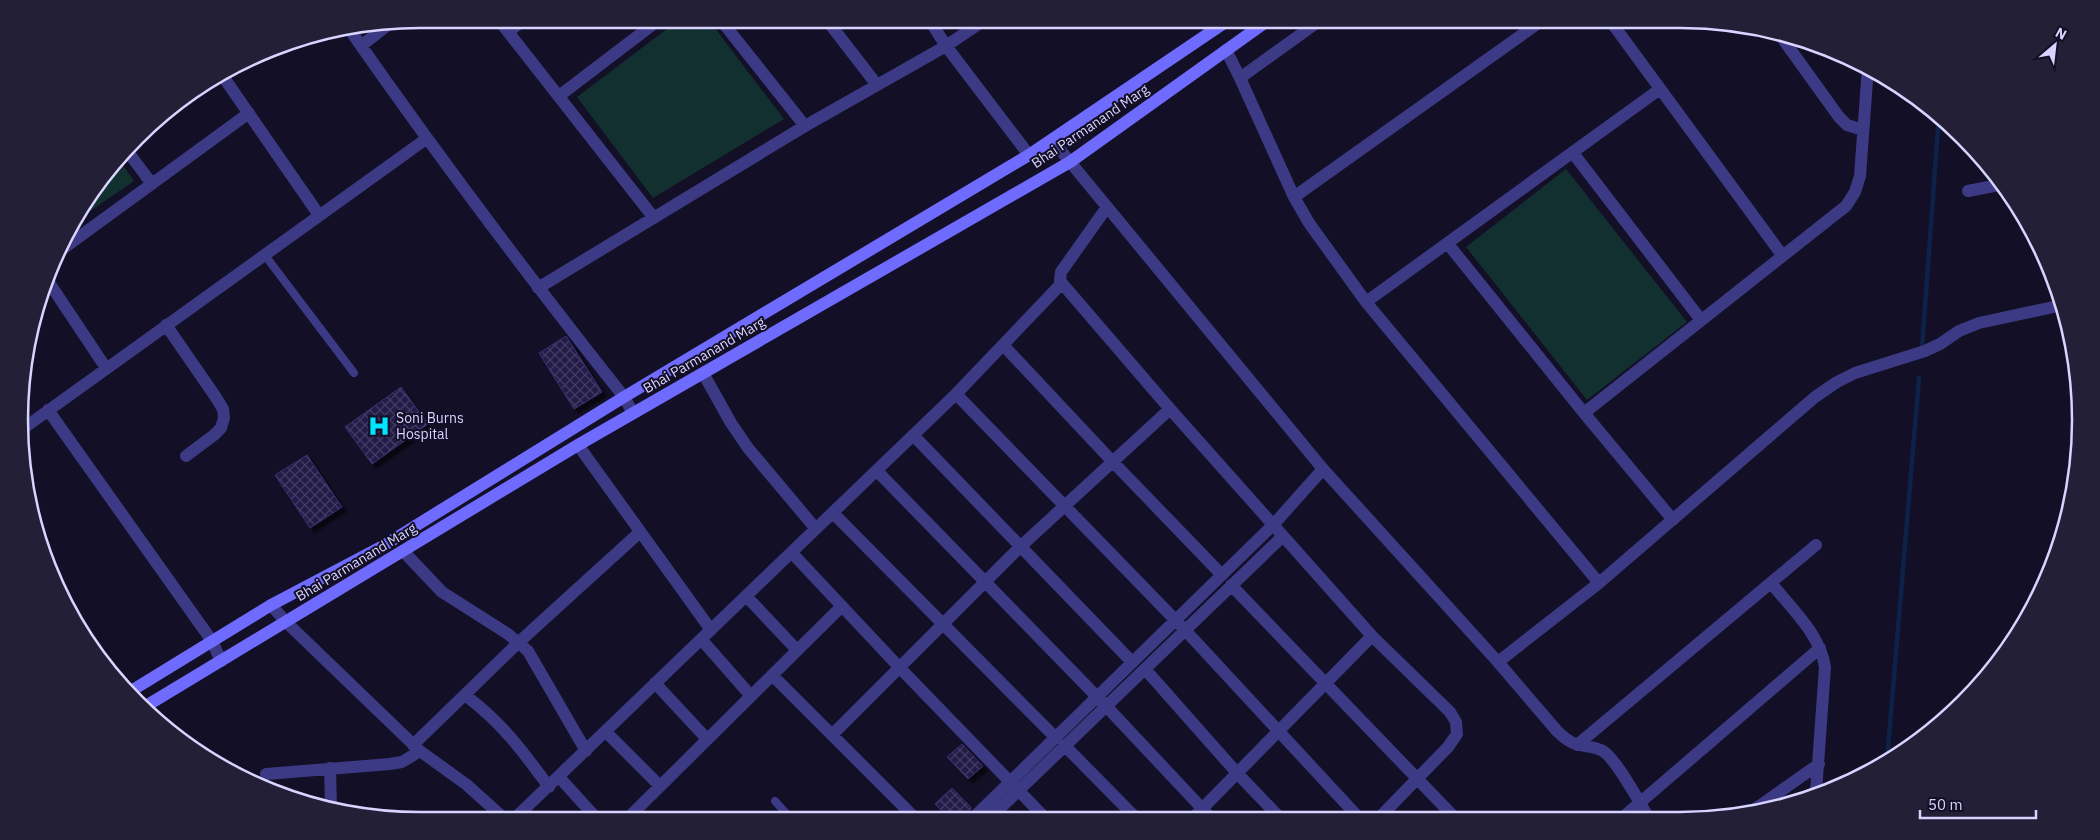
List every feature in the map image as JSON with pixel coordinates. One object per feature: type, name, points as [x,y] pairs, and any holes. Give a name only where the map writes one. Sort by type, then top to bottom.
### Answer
[{"type":"street","points":[[505,28],[654,218]]},
{"type":"street","points":[[508,32],[513,28]]},
{"type":"street","points":[[559,96],[648,28]]},
{"type":"street","points":[[727,28],[805,126]]},
{"type":"street","points":[[833,28],[878,85]]},
{"type":"street","points":[[935,28],[946,46],[1029,155]]},
{"type":"street","points":[[538,288],[805,126],[946,46],[973,28]]},
{"type":"street","name":"Bhai Parmanand Marg","points":[[134,690],[272,605],[383,546],[624,396],[1029,155],[1052,140],[1202,28]]},
{"type":"street","name":"Bhai Parmanand Marg","points":[[149,704],[578,445],[1070,162],[1257,28]]},
{"type":"street","points":[[1240,78],[1309,28]]},
{"type":"street","points":[[1294,196],[1531,28]]},
{"type":"street","points":[[1616,28],[1782,255]]},
{"type":"street","points":[[361,46],[382,29]]},
{"type":"street","points":[[352,34],[426,139],[538,288],[624,396],[633,413]]},
{"type":"street","points":[[1785,42],[1839,117],[1847,125],[1863,130]]},
{"type":"street","points":[[1226,50],[1308,222],[1366,302],[1600,583]]},
{"type":"street","points":[[1584,414],[1846,206],[1855,192],[1860,176],[1867,75]]},
{"type":"street","points":[[225,79],[320,215]]},
{"type":"street","points":[[1366,302],[1660,89]]},
{"type":"street","points":[[69,244],[249,113]]},
{"type":"street","points":[[28,425],[426,139]]},
{"type":"street","points":[[1052,140],[1323,469],[1498,662],[1557,731],[1577,745],[1593,747],[1604,752],[1614,762],[1645,812]]},
{"type":"street","points":[[1573,153],[1701,320]]},
{"type":"street","points":[[130,155],[152,184]]},
{"type":"street","points":[[1968,191],[1994,186]]},
{"type":"street","points":[[1106,207],[1061,272],[1059,277],[1062,283],[1372,636],[1450,712],[1456,722],[1457,734],[1448,747],[1385,812]]},
{"type":"street","points":[[1448,244],[1584,414],[1673,520]]},
{"type":"street","points":[[522,812],[956,394],[1062,283]]},
{"type":"street","points":[[51,286],[106,368]]},
{"type":"street","points":[[1498,662],[1600,583],[1816,397],[1837,382],[1874,366],[1925,351],[1959,331],[1979,323],[2056,307]]},
{"type":"street","points":[[166,325],[223,409],[224,418],[221,428],[186,456]]},
{"type":"street","points":[[1003,345],[1221,574]]},
{"type":"street","points":[[703,373],[731,423],[748,448],[816,529]]},
{"type":"street","points":[[956,394],[1185,630],[1353,812]]},
{"type":"street","points":[[832,735],[1020,547],[1170,408]]},
{"type":"street","points":[[48,410],[212,641],[221,662]]},
{"type":"street","points":[[913,436],[1132,662]]},
{"type":"street","points":[[578,445],[711,630]]},
{"type":"street","points":[[1060,741],[1097,696],[1274,524],[1323,469]]},
{"type":"street","points":[[877,471],[1097,696],[1205,812]]},
{"type":"street","points":[[833,513],[1130,812]]},
{"type":"street","points":[[266,774],[402,762],[465,695],[519,642],[640,532]]},
{"type":"street","points":[[981,812],[1015,784],[1060,741],[1106,706],[1283,536]]},
{"type":"street","points":[[1577,745],[1816,544]]},
{"type":"street","points":[[403,551],[442,592],[519,642],[535,660],[586,751]]},
{"type":"street","points":[[792,553],[899,667],[1015,784],[1040,812]]},
{"type":"street","points":[[1771,583],[1820,648],[1826,667],[1816,788]]},
{"type":"street","points":[[1231,586],[1450,812]]},
{"type":"street","points":[[746,596],[798,650]]},
{"type":"street","points":[[272,605],[286,622],[416,748],[467,785],[498,812]]},
{"type":"street","points":[[634,812],[842,606]]},
{"type":"street","points":[[1199,812],[1372,636]]},
{"type":"street","points":[[701,639],[751,696]]},
{"type":"street","points":[[1628,812],[1820,648]]},
{"type":"street","points":[[1145,669],[1237,773],[1274,812]]},
{"type":"street","points":[[772,675],[909,812]]},
{"type":"street","points":[[656,682],[708,739]]},
{"type":"street","points":[[465,695],[504,728],[548,787]]},
{"type":"street","points":[[606,732],[660,786]]},
{"type":"street","points":[[1763,804],[1819,764]]},
{"type":"street","points":[[330,768],[331,802]]},
{"type":"street","points":[[559,777],[591,812]]},
{"type":"street","points":[[994,812],[1015,784]]},
{"type":"lane","points":[[264,254],[354,373]]},
{"type":"lane","points":[[775,801],[785,812]]},
{"type":"green space","points":[[668,28],[715,28],[784,119],[653,198],[577,97]]},
{"type":"green space","points":[[122,164],[134,181],[87,214]]},
{"type":"green space","points":[[1566,169],[1687,322],[1587,400],[1466,247]]},
{"type":"building","points":[[566,336],[602,392],[574,409],[539,353]]},
{"type":"building","points":[[401,387],[428,424],[372,464],[345,427]]},
{"type":"building","points":[[307,455],[342,507],[310,528],[275,475]]},
{"type":"building","points":[[962,744],[983,766],[968,779],[947,757]]},
{"type":"building","points":[[952,788],[972,808],[968,812],[943,812],[935,804]]},
{"type":"waterway","points":[[1922,348],[1938,124]]},
{"type":"waterway","points":[[1888,753],[1919,378]]},
{"type":"place","name":"Soni Burns Hospital","points":[[379,426]]}]
